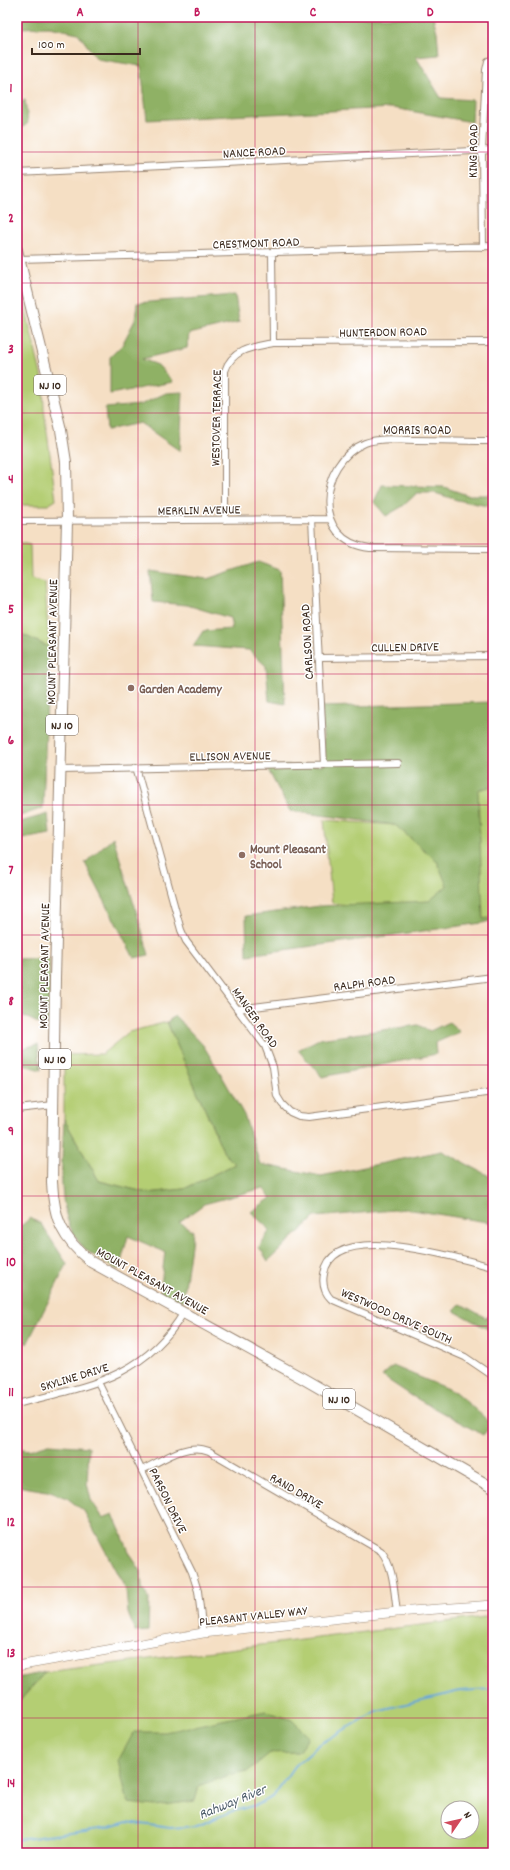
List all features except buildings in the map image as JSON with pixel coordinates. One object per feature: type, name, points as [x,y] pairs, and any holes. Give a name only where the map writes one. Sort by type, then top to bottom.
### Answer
[{"type":"main road","name":"MOUNT PLEASANT AVENUE","points":[[18,255],[61,430],[66,462],[67,521],[62,770],[55,978],[53,1201],[55,1214],[65,1236],[71,1244],[91,1262],[184,1312],[493,1488]]},
{"type":"main road","name":"PLEASANT VALLEY WAY","points":[[17,1666],[203,1633],[397,1612],[493,1605]]},
{"type":"street","name":"KING ROAD","points":[[483,247],[482,151],[486,70],[488,61],[493,59]]},
{"type":"street","name":"NANCE ROAD","points":[[17,173],[493,150]]},
{"type":"street","name":"CRESTMONT ROAD","points":[[18,255],[272,252],[493,246]]},
{"type":"street","points":[[272,252],[273,343]]},
{"type":"street","name":"HUNTERDON ROAD","points":[[273,343],[493,342]]},
{"type":"street","name":"WESTOVER TERRACE","points":[[225,520],[225,371],[231,358],[237,353],[248,348],[273,343]]},
{"type":"street","name":"MORRIS ROAD","points":[[330,519],[328,495],[332,477],[345,456],[360,446],[372,441],[384,439],[493,441]]},
{"type":"street","name":"CARLSON ROAD","points":[[312,519],[324,765]]},
{"type":"street","points":[[330,519],[345,539],[357,546],[370,548],[493,549]]},
{"type":"street","name":"MERKLIN AVENUE","points":[[17,521],[330,519]]},
{"type":"street","name":"CULLEN DRIVE","points":[[318,658],[493,656]]},
{"type":"street","name":"ELLISON AVENUE","points":[[62,770],[136,767],[398,763]]},
{"type":"street","name":"MANGER ROAD","points":[[136,767],[181,930],[186,941],[265,1046],[270,1057],[277,1096],[290,1112],[299,1116],[308,1117],[493,1092]]},
{"type":"street","points":[[493,907],[493,916]]},
{"type":"street","name":"RALPH ROAD","points":[[238,1009],[493,978]]},
{"type":"street","points":[[17,1109],[54,1105]]},
{"type":"street","name":"WESTWOOD DRIVE SOUTH","points":[[493,1267],[428,1251],[400,1246],[379,1245],[354,1248],[338,1253],[326,1264],[324,1275],[324,1287],[329,1296],[335,1301],[465,1357],[493,1376]]},
{"type":"street","name":"SKYLINE DRIVE","points":[[17,1404],[98,1382],[126,1370],[146,1358],[166,1339],[184,1312]]},
{"type":"street","name":"PARSON DRIVE","points":[[98,1382],[192,1572],[198,1591],[203,1633]]},
{"type":"street","name":"RAND DRIVE","points":[[142,1470],[182,1450],[199,1447],[209,1451],[381,1551],[387,1558],[391,1571],[397,1612]]},
{"type":"green space","points":[[17,17],[433,17],[437,32],[439,55],[416,57],[441,98],[473,100],[472,122],[393,108],[147,120],[141,66],[97,59],[78,33],[49,27],[17,28]]},
{"type":"green space","points":[[25,100],[28,123],[17,132],[17,102]]},
{"type":"green space","points":[[17,273],[43,383],[44,409],[56,500],[48,505],[17,505],[17,447],[21,424],[17,409]]},
{"type":"green space","points":[[235,295],[239,322],[189,334],[187,348],[142,359],[158,365],[173,382],[110,394],[110,357],[122,345],[135,320],[137,303]]},
{"type":"green space","points":[[183,392],[180,451],[140,423],[107,430],[105,408],[140,405],[166,393]]},
{"type":"green space","points":[[382,485],[444,487],[467,495],[493,495],[493,507],[457,500],[435,493],[417,493],[403,506],[386,516],[374,502]]},
{"type":"green space","points":[[17,542],[30,545],[31,579],[45,583],[49,647],[17,632]]},
{"type":"green space","points":[[258,562],[280,570],[285,704],[269,701],[266,666],[249,650],[193,646],[203,631],[232,629],[230,618],[187,605],[153,602],[150,571],[207,579]]},
{"type":"green space","points":[[17,632],[49,647],[43,808],[17,817]]},
{"type":"green space","points":[[493,702],[493,786],[478,790],[483,919],[493,917],[493,920],[482,923],[247,955],[246,916],[320,906],[429,901],[447,886],[437,861],[395,825],[290,811],[266,766],[324,765],[322,707]]},
{"type":"green space","points":[[493,772],[493,921],[481,922],[332,903],[324,820],[395,825],[461,779]]},
{"type":"green space","points":[[48,814],[50,834],[17,840],[17,823]]},
{"type":"green space","points":[[113,837],[149,955],[134,958],[85,863]]},
{"type":"green space","points":[[49,958],[50,1024],[38,1023],[17,1013],[17,959]]},
{"type":"green space","points":[[175,1016],[203,1045],[222,1076],[244,1115],[260,1164],[321,1176],[442,1151],[493,1178],[493,1223],[406,1209],[315,1217],[268,1261],[259,1247],[270,1230],[251,1212],[271,1198],[263,1188],[204,1204],[179,1222],[193,1231],[183,1301],[160,1292],[165,1252],[128,1236],[119,1270],[97,1258],[78,1241],[70,1226],[65,1209],[62,1191],[64,1119],[99,1181],[148,1193],[184,1189],[235,1164],[224,1153],[167,1022]]},
{"type":"green space","points":[[167,1022],[224,1153],[235,1164],[184,1189],[148,1193],[99,1181],[64,1119],[64,1055],[102,1054],[129,1032]]},
{"type":"green space","points":[[449,1022],[460,1032],[435,1043],[436,1054],[322,1077],[298,1050],[319,1039],[418,1025],[430,1031]]},
{"type":"green space","points":[[38,1044],[41,1070],[17,1063],[17,1050]]},
{"type":"green space","points":[[30,1218],[41,1224],[67,1264],[27,1344],[17,1335],[17,1230]]},
{"type":"green space","points":[[461,1304],[486,1318],[493,1312],[493,1334],[486,1328],[454,1311]]},
{"type":"green space","points":[[393,1366],[455,1392],[492,1424],[483,1435],[412,1396],[382,1376]]},
{"type":"green space","points":[[49,1444],[89,1447],[87,1483],[91,1500],[103,1518],[113,1514],[131,1556],[141,1571],[142,1587],[149,1599],[148,1631],[135,1632],[128,1613],[126,1590],[84,1511],[67,1498],[47,1491],[17,1486],[17,1448],[29,1450]]},
{"type":"green space","points":[[493,1616],[493,1853],[17,1853],[17,1704],[45,1672]]},
{"type":"green space","points":[[45,1672],[17,1704],[17,1678]]},
{"type":"green space","points":[[266,1711],[292,1720],[309,1737],[298,1752],[270,1753],[248,1771],[232,1774],[199,1786],[195,1801],[155,1806],[128,1803],[118,1761],[134,1732],[165,1732]]},
{"type":"waterway","name":"Rahway River","points":[[17,1840],[107,1828],[127,1822],[170,1828],[197,1826],[230,1812],[256,1805],[273,1797],[294,1766],[320,1744],[376,1711],[460,1691],[493,1689]]},
{"type":"place","name":"Garden Academy","points":[[131,688]]},
{"type":"place","name":"Mount Pleasant School","points":[[242,855]]}]
